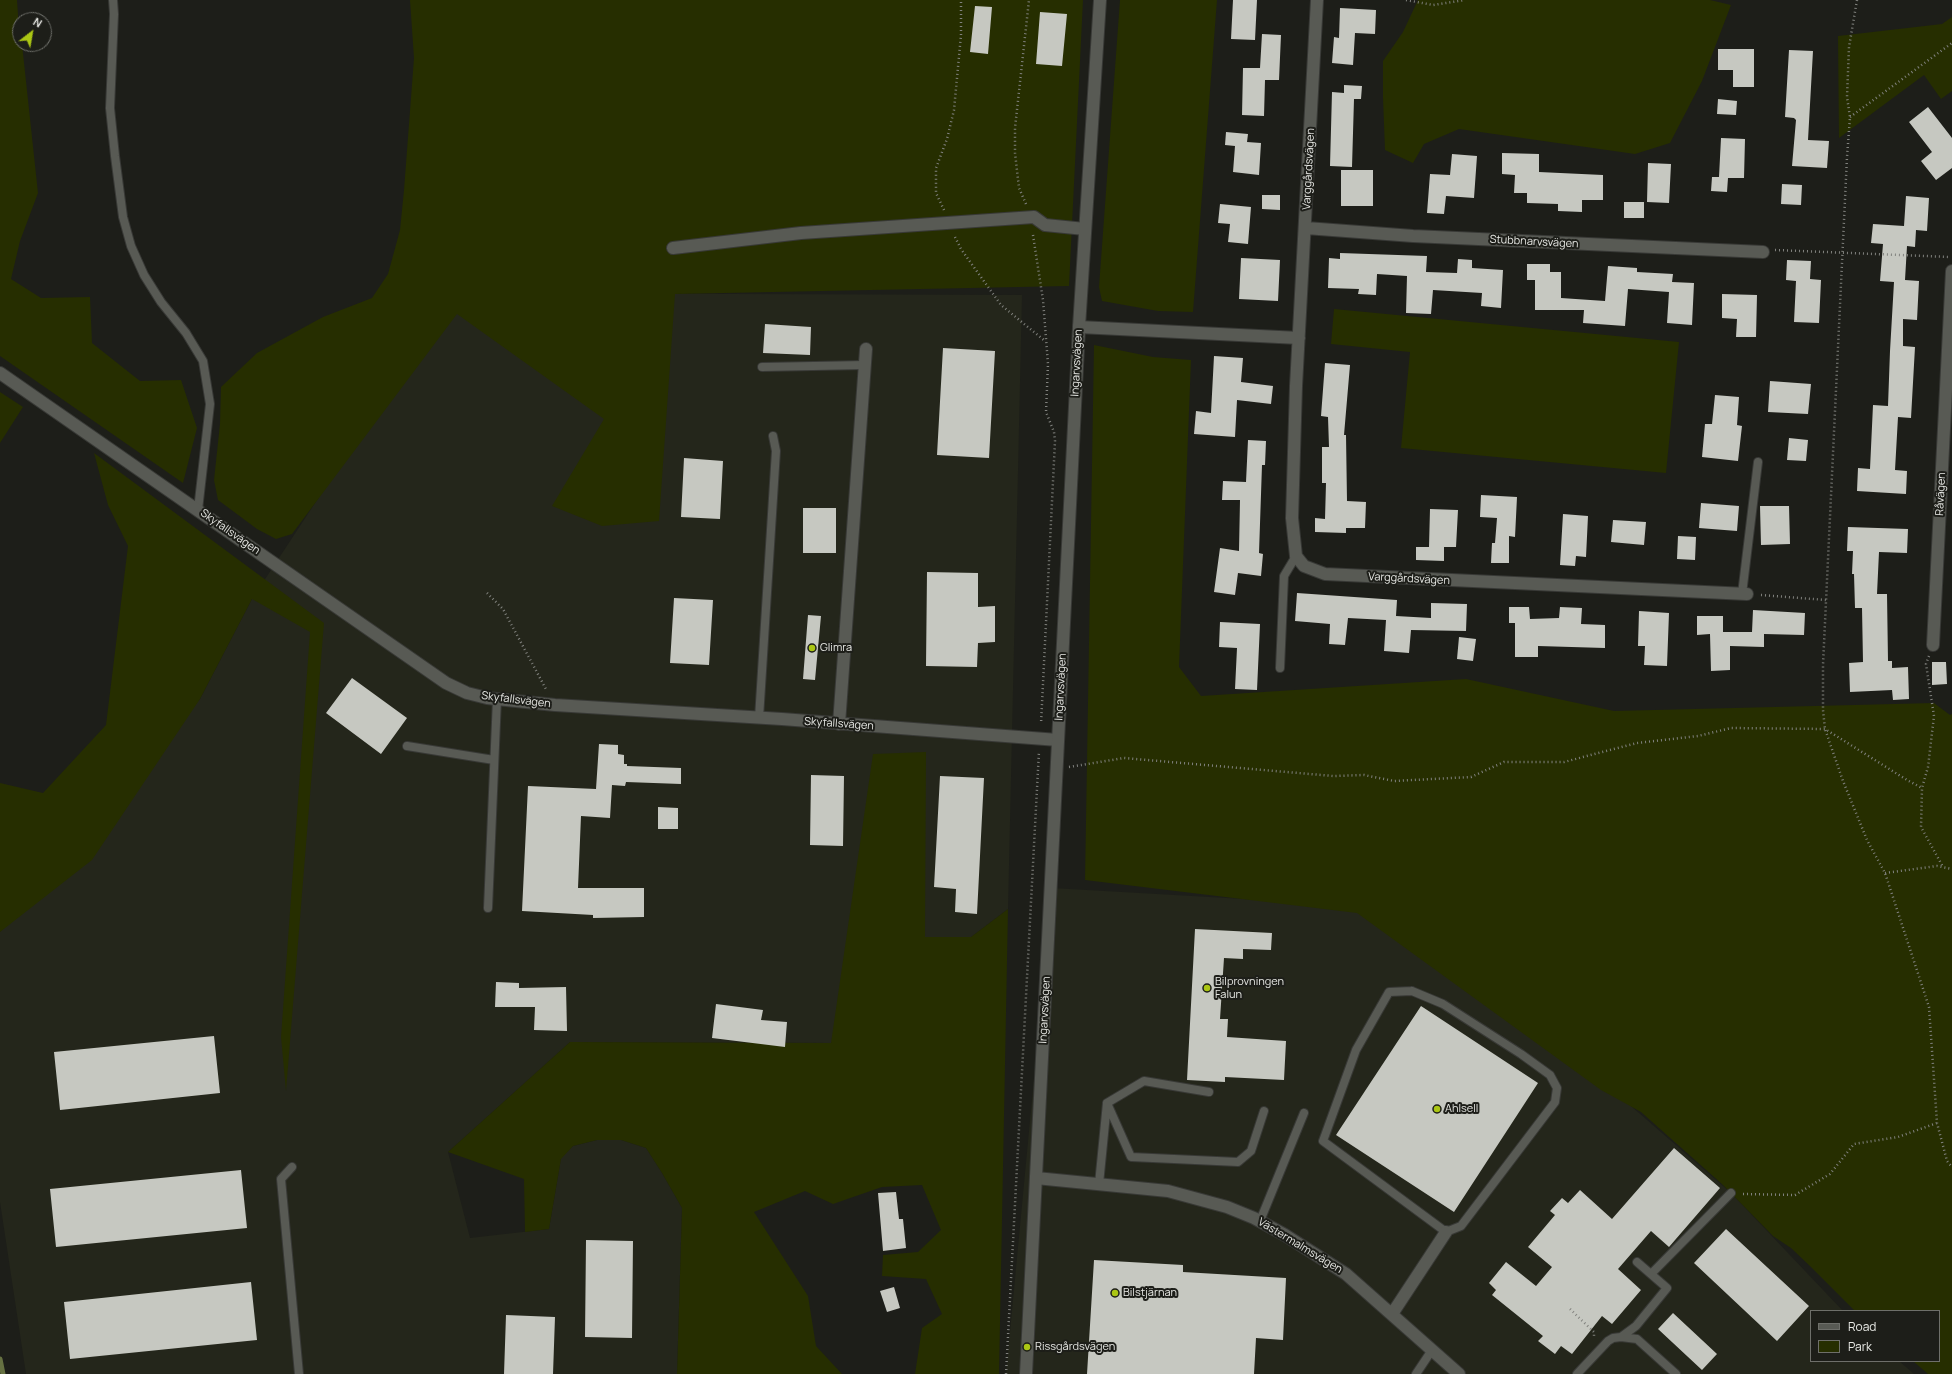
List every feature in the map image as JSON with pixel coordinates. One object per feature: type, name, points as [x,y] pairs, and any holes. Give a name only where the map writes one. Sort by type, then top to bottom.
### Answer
[{"type":"street","name":"Ingarvsvägen","points":[[1026,1374],[1079,327],[1100,0]]},
{"type":"street","name":"Varggårdsvägen","points":[[1317,0],[1299,338],[1292,518],[1296,556],[1304,566],[1326,574],[1744,594]]},
{"type":"street","points":[[673,248],[801,233],[1034,217],[1045,225],[1085,229]]},
{"type":"street","name":"Stubbnarvsvägen","points":[[1306,228],[1413,236],[1763,252]]},
{"type":"street","name":"Råvägen","points":[[1933,645],[1952,271]]},
{"type":"street","points":[[1079,327],[1299,338]]},
{"type":"street","points":[[839,724],[866,349]]},
{"type":"street","name":"Skyfallsvägen","points":[[0,373],[446,683],[466,693],[497,699],[554,705],[759,718],[1058,740]]},
{"type":"street","name":"Västermalmsvägen","points":[[1036,1178],[1137,1187],[1191,1197],[1227,1207],[1260,1221],[1340,1270],[1459,1374]]},
{"type":"street","points":[[1392,1314],[1446,1232]]},
{"type":"lane","points":[[113,0],[114,14],[110,108],[124,217],[132,246],[144,275],[161,302],[186,333],[203,361],[210,404],[198,510]]},
{"type":"lane","points":[[762,367],[865,365]]},
{"type":"lane","points":[[759,718],[776,451],[773,436]]},
{"type":"lane","points":[[1744,594],[1758,462]]},
{"type":"lane","points":[[1280,668],[1284,576],[1296,556]]},
{"type":"lane","points":[[488,908],[497,699]]},
{"type":"lane","points":[[407,746],[494,760]]},
{"type":"lane","points":[[1412,991],[1443,1004],[1521,1054],[1550,1075],[1557,1088],[1555,1102],[1462,1226],[1446,1232],[1323,1141],[1356,1050],[1389,992],[1412,991]]},
{"type":"lane","points":[[1107,1103],[1144,1081],[1209,1092]]},
{"type":"lane","points":[[1107,1103],[1131,1157],[1208,1161],[1238,1162],[1251,1151],[1264,1111]]},
{"type":"lane","points":[[1099,1184],[1107,1103]]},
{"type":"lane","points":[[1260,1221],[1304,1113]]},
{"type":"lane","points":[[292,1167],[281,1179],[299,1374]]},
{"type":"lane","points":[[1651,1274],[1731,1193]]},
{"type":"lane","points":[[1621,1337],[1636,1326],[1667,1288],[1637,1262]]},
{"type":"lane","points":[[1577,1374],[1608,1342],[1613,1338],[1621,1337],[1637,1339],[1676,1374]]},
{"type":"lane","points":[[1416,1374],[1432,1350]]},
{"type":"path","points":[[961,0],[961,34],[954,110],[947,139],[936,168],[936,193],[961,249],[1001,305],[1045,341]]},
{"type":"path","points":[[1006,1374],[1055,441],[1054,432],[1046,412],[1048,364],[1041,275],[1032,231],[1034,217],[1019,188],[1015,153],[1015,128],[1029,0]]},
{"type":"path","points":[[1406,0],[1433,5],[1465,0]]},
{"type":"path","points":[[1858,0],[1849,47],[1847,97],[1850,117],[1822,691],[1826,729],[1843,780],[1867,840],[1885,873],[1928,1008],[1937,1123],[1947,1161],[1952,1167]]},
{"type":"path","points":[[1850,117],[1952,43]]},
{"type":"path","points":[[1763,252],[1776,250],[1952,257]]},
{"type":"path","points":[[487,593],[503,609],[554,705]]},
{"type":"path","points":[[1744,594],[1826,600]]},
{"type":"path","points":[[1933,645],[1926,664],[1934,716],[1928,767],[1922,788],[1921,827],[1943,867]]},
{"type":"path","points":[[1057,769],[1124,758],[1333,776],[1364,775],[1394,781],[1471,777],[1504,762],[1564,762],[1637,743],[1698,736],[1731,728],[1826,729],[1922,788]]},
{"type":"path","points":[[1885,873],[1943,867],[1952,868]]},
{"type":"path","points":[[1731,1193],[1794,1196],[1830,1174],[1854,1144],[1898,1137],[1937,1123]]},
{"type":"path","points":[[1570,1309],[1594,1332],[1594,1356]]},
{"type":"shaded area","points":[[453,293],[1022,295],[1008,909],[831,1043],[570,1042],[448,1152],[470,1238],[549,1229],[561,1158],[573,1146],[597,1140],[621,1140],[646,1148],[682,1208],[677,1374],[26,1374],[0,1202],[0,932],[200,699],[252,599]]},
{"type":"shaded area","points":[[1052,888],[1367,906],[1601,1080],[1731,1193],[1842,1310],[1810,1310],[1810,1362],[1900,1362],[1914,1374],[1006,1374]]},
{"type":"green space","points":[[0,0],[17,0],[18,12],[12,12],[12,52],[23,52],[38,193],[20,241],[11,279],[41,298],[90,297],[92,343],[140,381],[181,380],[197,428],[183,483],[0,356]]},
{"type":"green space","points":[[410,0],[1083,0],[1069,286],[675,294],[659,521],[602,526],[552,506],[604,419],[457,314],[292,534],[276,539],[257,529],[218,500],[214,480],[220,424],[221,387],[257,353],[323,317],[372,298],[388,274],[400,230],[404,190],[414,58]]},
{"type":"green space","points":[[1120,0],[1217,0],[1193,312],[1158,311],[1102,301],[1099,287]]},
{"type":"green space","points":[[1418,0],[1710,0],[1731,5],[1702,81],[1670,143],[1635,154],[1459,129],[1424,144],[1413,163],[1385,150],[1383,61],[1403,32]]},
{"type":"green space","points":[[1952,17],[1952,91],[1941,99],[1924,75],[1839,138],[1838,36],[1942,24]]},
{"type":"green space","points":[[1334,309],[1679,342],[1666,473],[1401,448],[1410,352],[1331,344]]},
{"type":"green space","points":[[1094,345],[1153,357],[1191,360],[1179,667],[1201,696],[1466,679],[1614,711],[1934,703],[1950,715],[1952,714],[1952,1374],[1928,1374],[1914,1362],[1940,1362],[1940,1310],[1854,1310],[1791,1248],[1773,1236],[1723,1185],[1641,1112],[1601,1090],[1357,913],[1085,880]]},
{"type":"green space","points":[[0,392],[23,407],[0,443]]},
{"type":"green space","points":[[94,453],[324,623],[286,1091],[281,1037],[310,632],[252,599],[200,699],[92,860],[0,932],[0,783],[43,793],[106,725],[128,546],[108,505]]},
{"type":"green space","points":[[926,752],[925,937],[971,937],[1008,909],[999,1374],[915,1374],[922,1328],[942,1314],[926,1279],[882,1276],[883,1255],[918,1252],[941,1230],[922,1185],[882,1187],[833,1204],[805,1191],[754,1212],[808,1296],[816,1346],[842,1374],[677,1374],[682,1208],[646,1148],[621,1140],[597,1140],[573,1146],[561,1159],[549,1229],[525,1232],[524,1179],[448,1152],[570,1042],[831,1043],[873,754]]},
{"type":"building","points":[[1233,0],[1257,0],[1255,40],[1231,39]]},
{"type":"building","points":[[975,6],[992,7],[988,54],[970,52]]},
{"type":"building","points":[[1340,8],[1376,10],[1375,34],[1355,33],[1353,65],[1332,63],[1334,37],[1339,38]]},
{"type":"building","points":[[1040,12],[1067,14],[1062,66],[1036,64]]},
{"type":"building","points":[[1262,34],[1281,35],[1279,80],[1265,80],[1264,116],[1242,115],[1243,68],[1260,68]]},
{"type":"building","points":[[1718,49],[1754,49],[1754,87],[1733,87],[1733,70],[1718,70]]},
{"type":"building","points":[[1789,50],[1813,51],[1808,140],[1829,141],[1827,168],[1792,166],[1796,120],[1794,118],[1785,117]]},
{"type":"building","points":[[1344,85],[1362,86],[1361,99],[1354,99],[1352,167],[1330,166],[1332,92],[1344,93]]},
{"type":"building","points":[[1718,99],[1737,101],[1736,115],[1717,114]]},
{"type":"building","points":[[1928,107],[1952,138],[1952,168],[1936,180],[1921,161],[1932,152],[1909,122]]},
{"type":"building","points":[[1226,132],[1248,134],[1247,142],[1261,143],[1259,175],[1233,172],[1235,146],[1225,145]]},
{"type":"building","points":[[1721,138],[1745,139],[1744,178],[1728,178],[1727,192],[1711,191],[1712,177],[1719,177]]},
{"type":"building","points":[[1502,153],[1539,154],[1539,172],[1603,175],[1603,200],[1582,200],[1582,212],[1558,211],[1558,204],[1527,203],[1527,193],[1514,193],[1515,175],[1502,174]]},
{"type":"building","points":[[1452,154],[1477,156],[1474,198],[1446,196],[1444,214],[1427,213],[1430,174],[1450,175]]},
{"type":"building","points":[[1648,163],[1671,164],[1669,203],[1647,202]]},
{"type":"building","points":[[1341,170],[1373,170],[1373,206],[1341,206]]},
{"type":"building","points":[[1782,184],[1802,185],[1801,205],[1781,204]]},
{"type":"building","points":[[1262,195],[1280,195],[1280,210],[1262,209]]},
{"type":"building","points":[[1906,196],[1929,198],[1927,231],[1916,230],[1915,247],[1907,246],[1905,280],[1919,281],[1917,320],[1903,319],[1903,346],[1915,347],[1911,418],[1898,417],[1895,470],[1907,471],[1906,494],[1857,491],[1858,468],[1870,469],[1873,405],[1888,406],[1894,282],[1880,281],[1883,244],[1871,243],[1873,224],[1904,226]]},
{"type":"building","points":[[1624,202],[1644,202],[1644,218],[1624,218]]},
{"type":"building","points":[[1220,204],[1251,207],[1248,244],[1228,242],[1230,224],[1218,223]]},
{"type":"building","points":[[1340,253],[1427,256],[1426,272],[1457,273],[1458,259],[1472,260],[1472,268],[1503,270],[1501,308],[1481,306],[1482,293],[1433,290],[1431,314],[1406,313],[1407,276],[1377,274],[1376,295],[1358,294],[1359,289],[1328,288],[1329,258],[1340,259]]},
{"type":"building","points":[[1241,258],[1280,260],[1278,301],[1239,299]]},
{"type":"building","points":[[1787,260],[1811,261],[1810,279],[1821,280],[1819,323],[1794,322],[1796,281],[1786,280]]},
{"type":"building","points":[[1527,264],[1550,264],[1550,272],[1561,272],[1561,298],[1605,301],[1608,266],[1637,268],[1637,272],[1673,274],[1672,282],[1694,283],[1692,325],[1667,323],[1669,292],[1628,289],[1625,326],[1583,323],[1584,310],[1535,310],[1535,280],[1527,280]]},
{"type":"building","points":[[1722,294],[1757,295],[1756,337],[1736,337],[1737,319],[1722,318]]},
{"type":"building","points":[[765,324],[811,327],[810,355],[763,353]]},
{"type":"building","points":[[943,348],[995,351],[989,458],[937,455]]},
{"type":"building","points":[[1214,356],[1243,358],[1241,382],[1273,386],[1271,404],[1237,400],[1235,437],[1194,434],[1196,411],[1211,413]]},
{"type":"building","points":[[1325,363],[1350,365],[1344,435],[1346,435],[1347,501],[1366,502],[1365,528],[1346,528],[1346,533],[1315,532],[1315,518],[1325,519],[1326,483],[1322,483],[1322,447],[1329,447],[1328,417],[1321,416]]},
{"type":"building","points":[[1770,381],[1811,384],[1808,414],[1768,412]]},
{"type":"building","points":[[1715,395],[1739,397],[1737,425],[1742,426],[1738,461],[1702,457],[1705,424],[1712,424]]},
{"type":"building","points":[[1789,438],[1808,440],[1806,461],[1787,460]]},
{"type":"building","points":[[1248,440],[1266,441],[1265,465],[1262,465],[1259,553],[1263,554],[1261,576],[1238,573],[1235,595],[1214,592],[1220,548],[1239,551],[1240,500],[1222,500],[1223,481],[1246,482]]},
{"type":"building","points":[[684,458],[723,461],[720,519],[681,517]]},
{"type":"building","points":[[1481,495],[1517,497],[1515,537],[1509,536],[1509,563],[1491,563],[1492,543],[1495,543],[1497,518],[1480,517]]},
{"type":"building","points":[[1701,503],[1739,506],[1737,531],[1699,528]]},
{"type":"building","points":[[1760,506],[1789,506],[1790,544],[1761,545]]},
{"type":"building","points":[[803,508],[836,508],[836,553],[803,553]]},
{"type":"building","points":[[1430,509],[1458,510],[1456,547],[1444,547],[1444,561],[1416,560],[1416,547],[1429,547]]},
{"type":"building","points":[[1563,514],[1588,516],[1586,557],[1576,556],[1575,566],[1560,565]]},
{"type":"building","points":[[1613,520],[1646,522],[1644,545],[1611,542]]},
{"type":"building","points":[[1848,527],[1908,529],[1907,553],[1879,552],[1877,594],[1887,594],[1888,661],[1892,661],[1892,668],[1908,667],[1909,699],[1893,700],[1892,690],[1850,692],[1849,663],[1863,662],[1862,608],[1855,608],[1854,574],[1852,574],[1853,551],[1847,551]]},
{"type":"building","points":[[1678,536],[1696,537],[1695,560],[1677,559]]},
{"type":"building","points":[[927,572],[978,573],[978,607],[995,606],[995,642],[978,643],[977,667],[926,666]]},
{"type":"building","points":[[1297,593],[1397,600],[1396,616],[1431,618],[1431,603],[1467,604],[1466,631],[1411,630],[1409,653],[1384,651],[1386,620],[1348,618],[1345,645],[1329,644],[1330,624],[1295,621]]},
{"type":"building","points":[[674,598],[713,600],[709,665],[670,663]]},
{"type":"building","points":[[1509,607],[1529,607],[1530,619],[1559,618],[1560,607],[1582,608],[1581,624],[1605,625],[1605,648],[1538,646],[1538,657],[1515,657],[1515,623],[1509,623]]},
{"type":"building","points":[[1753,610],[1805,613],[1804,635],[1764,634],[1764,647],[1730,646],[1730,670],[1711,671],[1710,634],[1697,635],[1697,616],[1723,616],[1723,632],[1752,632]]},
{"type":"building","points":[[1639,611],[1669,613],[1667,666],[1644,665],[1645,646],[1638,646]]},
{"type":"building","name":"Glimra","points":[[808,615],[821,616],[815,680],[803,679]]},
{"type":"building","points":[[1220,622],[1260,624],[1257,690],[1235,689],[1237,648],[1219,647]]},
{"type":"building","points":[[1459,637],[1476,639],[1473,661],[1457,659]]},
{"type":"building","points":[[1932,662],[1946,662],[1947,684],[1932,685]]},
{"type":"building","points":[[352,678],[407,718],[381,754],[326,713]]},
{"type":"building","points":[[599,744],[618,745],[618,754],[624,755],[624,764],[627,764],[627,766],[681,768],[681,784],[626,782],[625,786],[612,785],[610,818],[581,816],[578,888],[644,888],[644,917],[593,918],[593,915],[522,911],[528,786],[596,789]]},
{"type":"building","points":[[811,775],[844,776],[843,846],[810,845]]},
{"type":"building","points":[[940,776],[984,778],[977,914],[955,912],[956,889],[934,887]]},
{"type":"building","points":[[658,807],[678,808],[678,829],[658,829]]},
{"type":"building","name":"Bilprovningen Falun","points":[[1195,929],[1272,933],[1271,950],[1243,949],[1243,959],[1224,958],[1220,1019],[1228,1019],[1227,1037],[1286,1041],[1284,1080],[1225,1077],[1225,1082],[1187,1080]]},
{"type":"building","points":[[496,982],[519,983],[519,988],[566,987],[567,1031],[534,1030],[535,1007],[495,1007]]},
{"type":"building","points":[[716,1004],[763,1010],[761,1020],[787,1022],[785,1047],[712,1038]]},
{"type":"building","name":"Ahlsell","points":[[1421,1006],[1538,1083],[1454,1212],[1336,1135]]},
{"type":"building","points":[[214,1036],[220,1093],[60,1110],[54,1052]]},
{"type":"building","points":[[1674,1148],[1720,1188],[1669,1247],[1651,1231],[1618,1269],[1641,1290],[1612,1324],[1602,1316],[1572,1354],[1561,1346],[1555,1354],[1538,1341],[1543,1336],[1492,1295],[1496,1290],[1489,1283],[1506,1262],[1536,1286],[1552,1267],[1528,1247],[1555,1215],[1550,1211],[1562,1198],[1568,1203],[1580,1190],[1612,1219]]},
{"type":"building","points":[[241,1170],[247,1228],[56,1247],[50,1189]]},
{"type":"building","points":[[896,1192],[899,1219],[903,1219],[906,1248],[883,1251],[878,1193]]},
{"type":"building","points":[[1726,1229],[1809,1306],[1777,1341],[1694,1263]]},
{"type":"building","points":[[586,1240],[633,1241],[632,1338],[585,1337]]},
{"type":"building","points":[[1094,1260],[1183,1265],[1183,1272],[1286,1278],[1283,1340],[1256,1338],[1254,1374],[1087,1374]]},
{"type":"building","points":[[251,1282],[257,1340],[70,1359],[64,1302]]},
{"type":"building","points":[[894,1287],[900,1308],[887,1312],[880,1291]]},
{"type":"building","points":[[1673,1313],[1717,1354],[1702,1370],[1658,1329]]},
{"type":"building","points":[[506,1315],[555,1317],[553,1374],[504,1374]]},
{"type":"waterway","points":[[0,1359],[3,1374]]},
{"type":"place","name":"Glimra","points":[[812,648]]},
{"type":"place","name":"Bilprovningen Falun","points":[[1207,988]]},
{"type":"place","name":"Ahlsell","points":[[1437,1109]]},
{"type":"place","name":"Bilstjärnan","points":[[1115,1293]]},
{"type":"place","name":"Rissgårdsvägen","points":[[1027,1347]]}]
